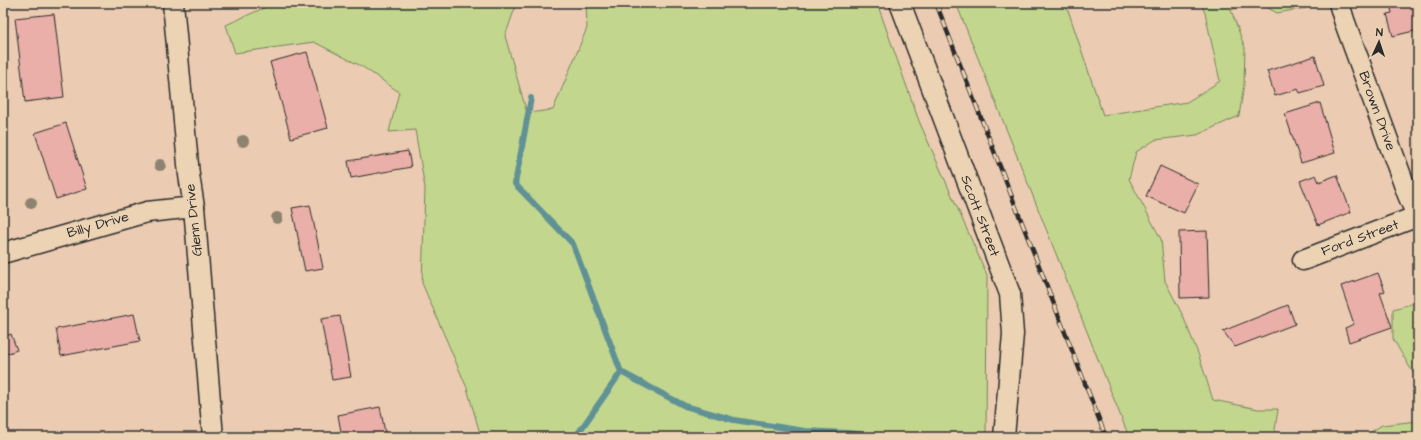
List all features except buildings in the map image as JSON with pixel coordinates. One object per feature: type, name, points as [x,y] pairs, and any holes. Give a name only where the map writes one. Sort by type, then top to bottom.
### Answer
[{"type":"street","name":"Glenn Drive","points":[[173,3],[194,207],[213,437]]},
{"type":"street","name":"Scott Street","points":[[900,3],[1010,294],[1013,334],[1004,437]]},
{"type":"street","name":"Brown Drive","points":[[1339,3],[1405,187],[1418,217]]},
{"type":"street","name":"Billy Drive","points":[[3,253],[148,212],[194,207]]},
{"type":"street","name":"Ford Street","points":[[1303,260],[1418,217]]},
{"type":"green space","points":[[290,3],[515,3],[515,8],[505,36],[527,113],[553,110],[587,28],[586,3],[877,3],[919,121],[987,275],[986,437],[481,437],[467,388],[422,283],[425,188],[415,130],[389,132],[399,92],[363,67],[314,42],[235,53],[226,25],[268,6]]},
{"type":"green space","points":[[956,3],[1064,3],[1069,13],[1103,115],[1187,102],[1220,81],[1205,13],[1201,3],[1253,3],[1231,10],[1245,48],[1244,85],[1239,116],[1197,135],[1155,140],[1136,152],[1129,179],[1161,239],[1165,281],[1183,316],[1199,356],[1213,400],[1258,409],[1278,409],[1274,437],[1129,437]]},
{"type":"green space","points":[[1259,3],[1321,3],[1322,5],[1277,13]]},
{"type":"green space","points":[[1418,302],[1418,381],[1393,339],[1393,309]]},
{"type":"green space","points":[[1418,421],[1418,437],[1363,437],[1382,425]]},
{"type":"waterway","points":[[531,98],[515,184],[573,244],[621,372],[577,435],[578,437]]},
{"type":"waterway","points":[[621,372],[685,406],[734,420],[805,431],[848,433],[880,437]]},
{"type":"railway","points":[[936,3],[1106,437]]}]
